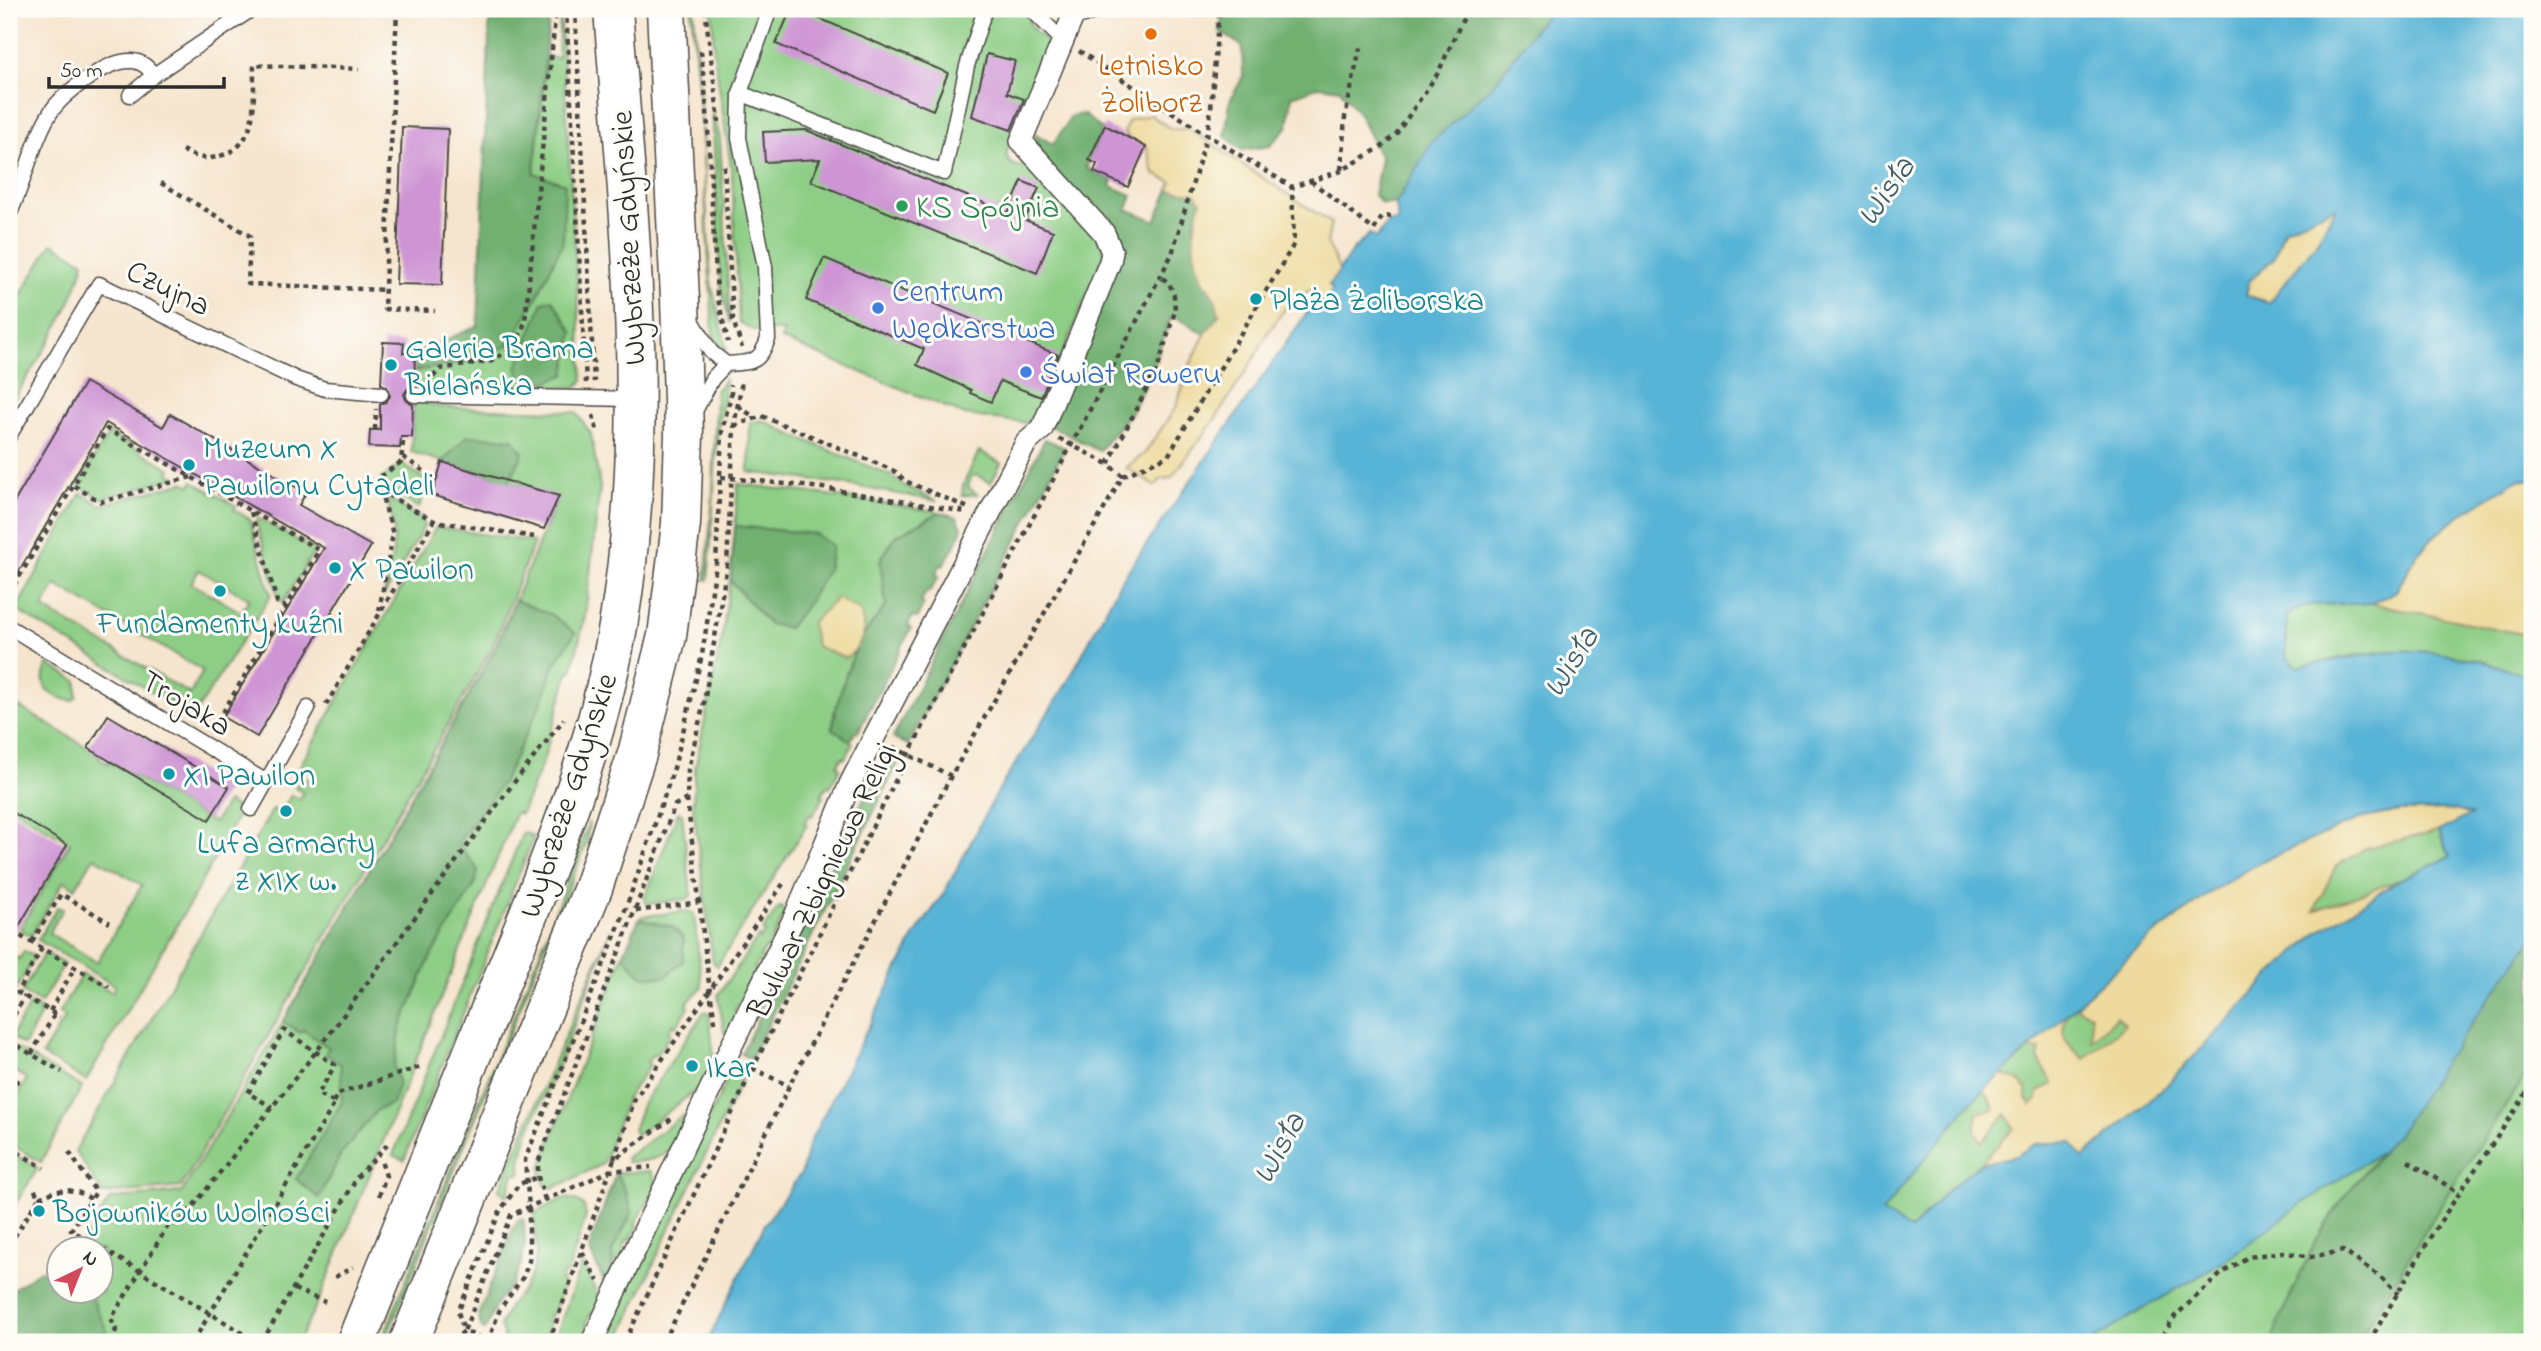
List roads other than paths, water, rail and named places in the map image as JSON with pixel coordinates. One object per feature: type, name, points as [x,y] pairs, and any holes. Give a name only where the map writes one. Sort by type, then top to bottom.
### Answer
[{"type":"main road","name":"Wybrzeże Gdyńskie","points":[[356,1342],[546,869],[584,765],[613,655],[628,559],[636,444],[631,287],[613,9]]},
{"type":"main road","name":"Wybrzeże Gdyńskie","points":[[409,1342],[593,888],[638,754],[660,670],[677,566],[684,434],[666,9]]},
{"type":"street","points":[[592,1342],[795,916],[850,784],[1026,443],[1042,429],[1091,310],[1112,252],[1104,233],[1021,141],[1074,14],[1093,9]]},
{"type":"lane","points":[[130,96],[155,75],[252,9]]},
{"type":"lane","points":[[680,299],[711,352],[728,364],[755,360],[765,347],[769,328],[765,267],[739,138],[740,93],[770,9]]},
{"type":"lane","points":[[740,93],[944,173],[967,66],[985,9]]},
{"type":"lane","points":[[1031,9],[1063,41]]},
{"type":"lane","points":[[9,215],[49,114],[64,99],[103,69],[131,60],[144,64],[155,75]]},
{"type":"lane","name":"Czujna","points":[[9,436],[99,284],[296,379],[325,389],[381,394]]},
{"type":"lane","points":[[684,434],[704,391],[728,364]]},
{"type":"lane","points":[[414,395],[635,399]]},
{"type":"lane","name":"Trojaka","points":[[9,627],[265,781]]},
{"type":"lane","points":[[251,808],[308,708]]},
{"type":"water","name":"Wisła","points":[[1552,9],[2532,9],[2532,480],[2519,479],[2460,515],[2432,538],[2418,554],[2396,591],[2386,597],[2371,603],[2308,605],[2287,615],[2286,657],[2298,667],[2383,652],[2427,652],[2484,662],[2532,679],[2532,940],[2447,1057],[2402,1128],[2381,1152],[2296,1208],[2223,1262],[2091,1342],[707,1342],[765,1224],[802,1172],[808,1146],[915,935],[944,893],[998,791],[1067,683],[1121,581],[1318,297],[1324,301],[1333,290],[1329,286],[1352,251],[1369,234],[1377,238],[1387,223],[1398,221],[1396,204],[1432,142],[1494,84]],"holes":[[[2336,207],[2316,243],[2269,303],[2246,295],[2249,281],[2274,258],[2284,229]],[[2456,810],[2471,815],[2439,831],[2450,857],[2399,880],[2318,932],[2270,976],[2166,1086],[2083,1158],[2071,1142],[2035,1144],[2016,1156],[1980,1164],[1948,1190],[1911,1230],[1882,1212],[1971,1102],[2152,936],[2214,890],[2262,861],[2359,819],[2399,811]]]},
{"type":"place","name":"Letnisko Żoliborz","points":[[1151,34]]},
{"type":"place","name":"KS Spójnia","points":[[902,206]]},
{"type":"place","name":"Plaża Żoliborska","points":[[1256,299]]},
{"type":"place","name":"Centrum Wędkarstwa","points":[[878,308]]},
{"type":"place","name":"Galeria Brama Bielańska","points":[[391,365]]},
{"type":"place","name":"Świat Roweru","points":[[1026,372]]},
{"type":"place","name":"Muzeum X Pawilonu Cytadeli","points":[[189,465]]},
{"type":"place","name":"X Pawilon","points":[[335,568]]},
{"type":"place","name":"Fundamenty kuźni","points":[[220,591]]},
{"type":"place","name":"XI Pawilon","points":[[169,774]]},
{"type":"place","name":"Lufa armarty z XIX w.","points":[[286,811]]},
{"type":"place","name":"Ikar","points":[[692,1066]]},
{"type":"place","name":"Bojowników Wolności","points":[[39,1211]]}]
